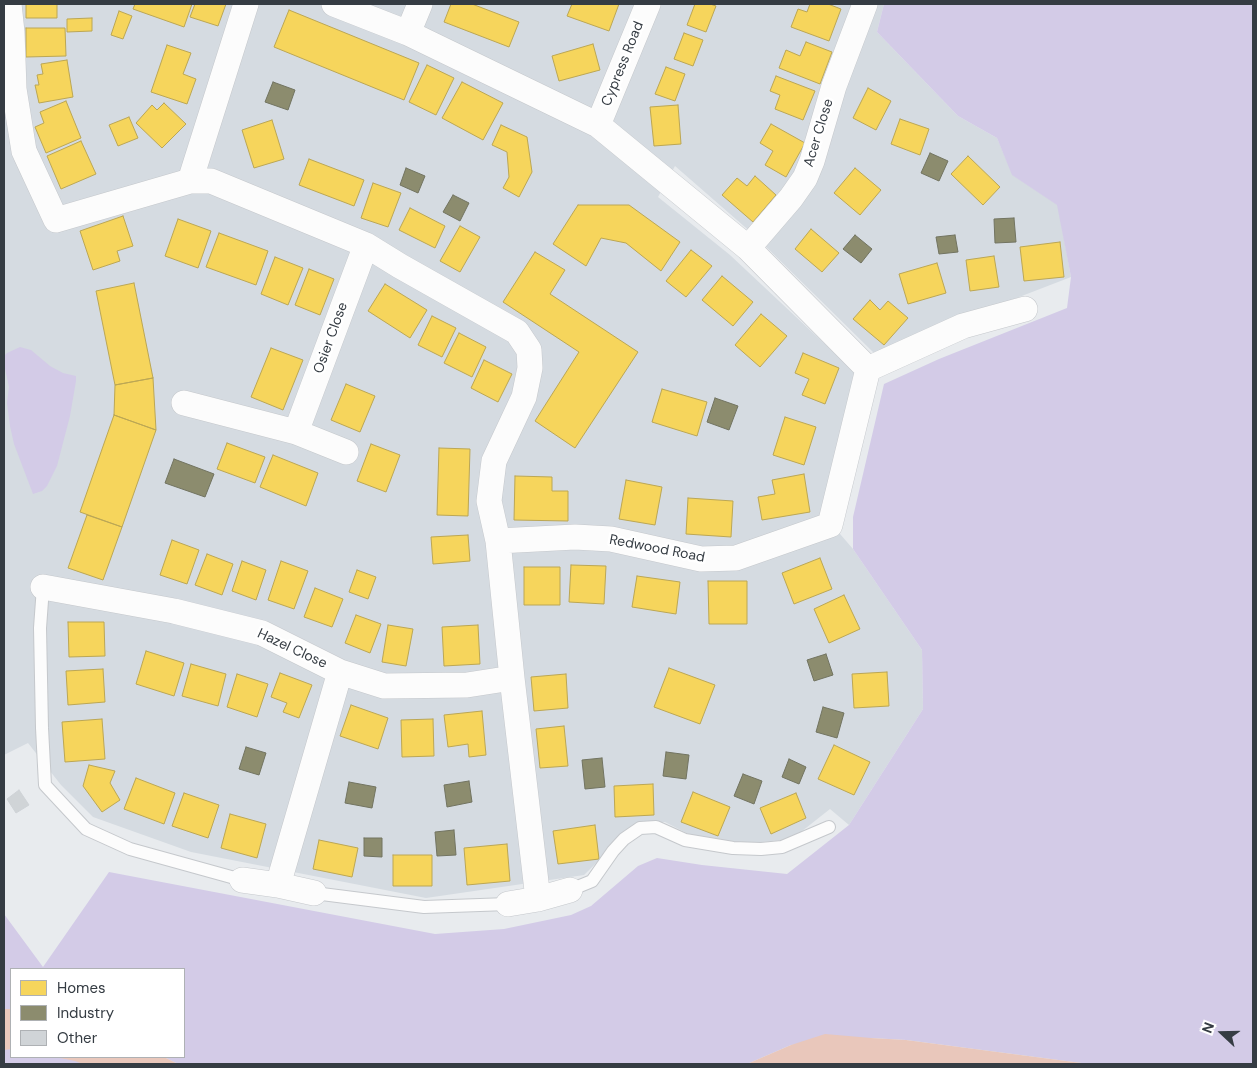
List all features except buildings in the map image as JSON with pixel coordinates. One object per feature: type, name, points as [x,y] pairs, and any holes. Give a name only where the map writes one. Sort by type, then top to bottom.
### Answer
[{"type":"street","points":[[9,4],[14,89],[24,151],[56,220],[190,182],[211,181],[366,245],[517,332],[529,350],[530,368],[524,397],[494,462],[490,501],[498,541],[538,899]]},
{"type":"street","points":[[190,182],[246,4]]},
{"type":"street","points":[[334,4],[408,33],[598,125],[748,248],[868,369],[964,326],[1025,309]]},
{"type":"street","points":[[408,33],[420,4]]},
{"type":"street","name":"Cypress Road","points":[[598,125],[648,4]]},
{"type":"street","name":"Acer Close","points":[[748,248],[792,198],[805,178],[812,161],[834,86],[865,4]]},
{"type":"street","name":"Osier Close","points":[[296,432],[366,245]]},
{"type":"street","name":"Redwood Road","points":[[498,541],[575,537],[611,539],[701,559],[736,558],[830,526],[868,369]]},
{"type":"street","points":[[184,403],[296,432],[346,452]]},
{"type":"street","name":"Hazel Close","points":[[43,587],[174,611],[262,633],[340,672],[384,686],[467,685],[512,678]]},
{"type":"street","points":[[278,885],[340,672]]},
{"type":"street","points":[[242,880],[314,893]]},
{"type":"street","points":[[508,904],[538,899],[570,890]]},
{"type":"lane","points":[[43,587],[40,628],[45,785],[86,829],[130,849],[242,880]]},
{"type":"lane","points":[[570,890],[592,881],[614,851],[624,840],[640,828],[656,827],[685,840],[733,848],[761,849],[782,847],[829,827]]},
{"type":"lane","points":[[314,893],[424,907],[508,904]]},
{"type":"shaded area","points":[[4,4],[884,4],[877,32],[958,116],[997,138],[1013,175],[1058,205],[1071,277],[874,353],[753,234],[675,166],[658,197],[730,255],[860,377],[822,513],[853,549],[922,650],[923,709],[849,825],[830,809],[792,839],[742,844],[706,843],[665,822],[637,823],[584,875],[426,898],[191,852],[93,817],[61,785],[28,743],[4,755]]},
{"type":"shaded area","points":[[884,4],[1253,4],[1253,1064],[1089,1064],[906,1040],[871,1038],[791,1045],[747,1064],[178,1064],[166,1058],[185,1058],[185,968],[10,968],[10,1015],[4,1024],[4,914],[43,967],[109,872],[435,934],[504,929],[571,915],[591,906],[638,866],[657,858],[787,874],[849,825],[923,709],[922,650],[853,549],[853,517],[884,384],[939,359],[1067,308],[1071,277],[1057,205],[1012,175],[997,138],[958,116],[877,32]]},
{"type":"shaded area","points":[[20,347],[31,350],[50,366],[63,373],[76,376],[70,416],[57,466],[47,486],[42,491],[33,494],[14,444],[7,403],[9,387],[4,356]]},
{"type":"shaded area","points":[[4,1009],[10,1009],[10,1049],[4,1050]]},
{"type":"shaded area","points":[[4,1031],[10,1032],[10,1058],[118,1058],[132,1064],[4,1064]]},
{"type":"shaded area","points":[[825,1034],[906,1040],[1089,1064],[747,1064],[791,1045]]},
{"type":"shaded area","points":[[60,1058],[166,1058],[178,1064],[83,1064]]}]
